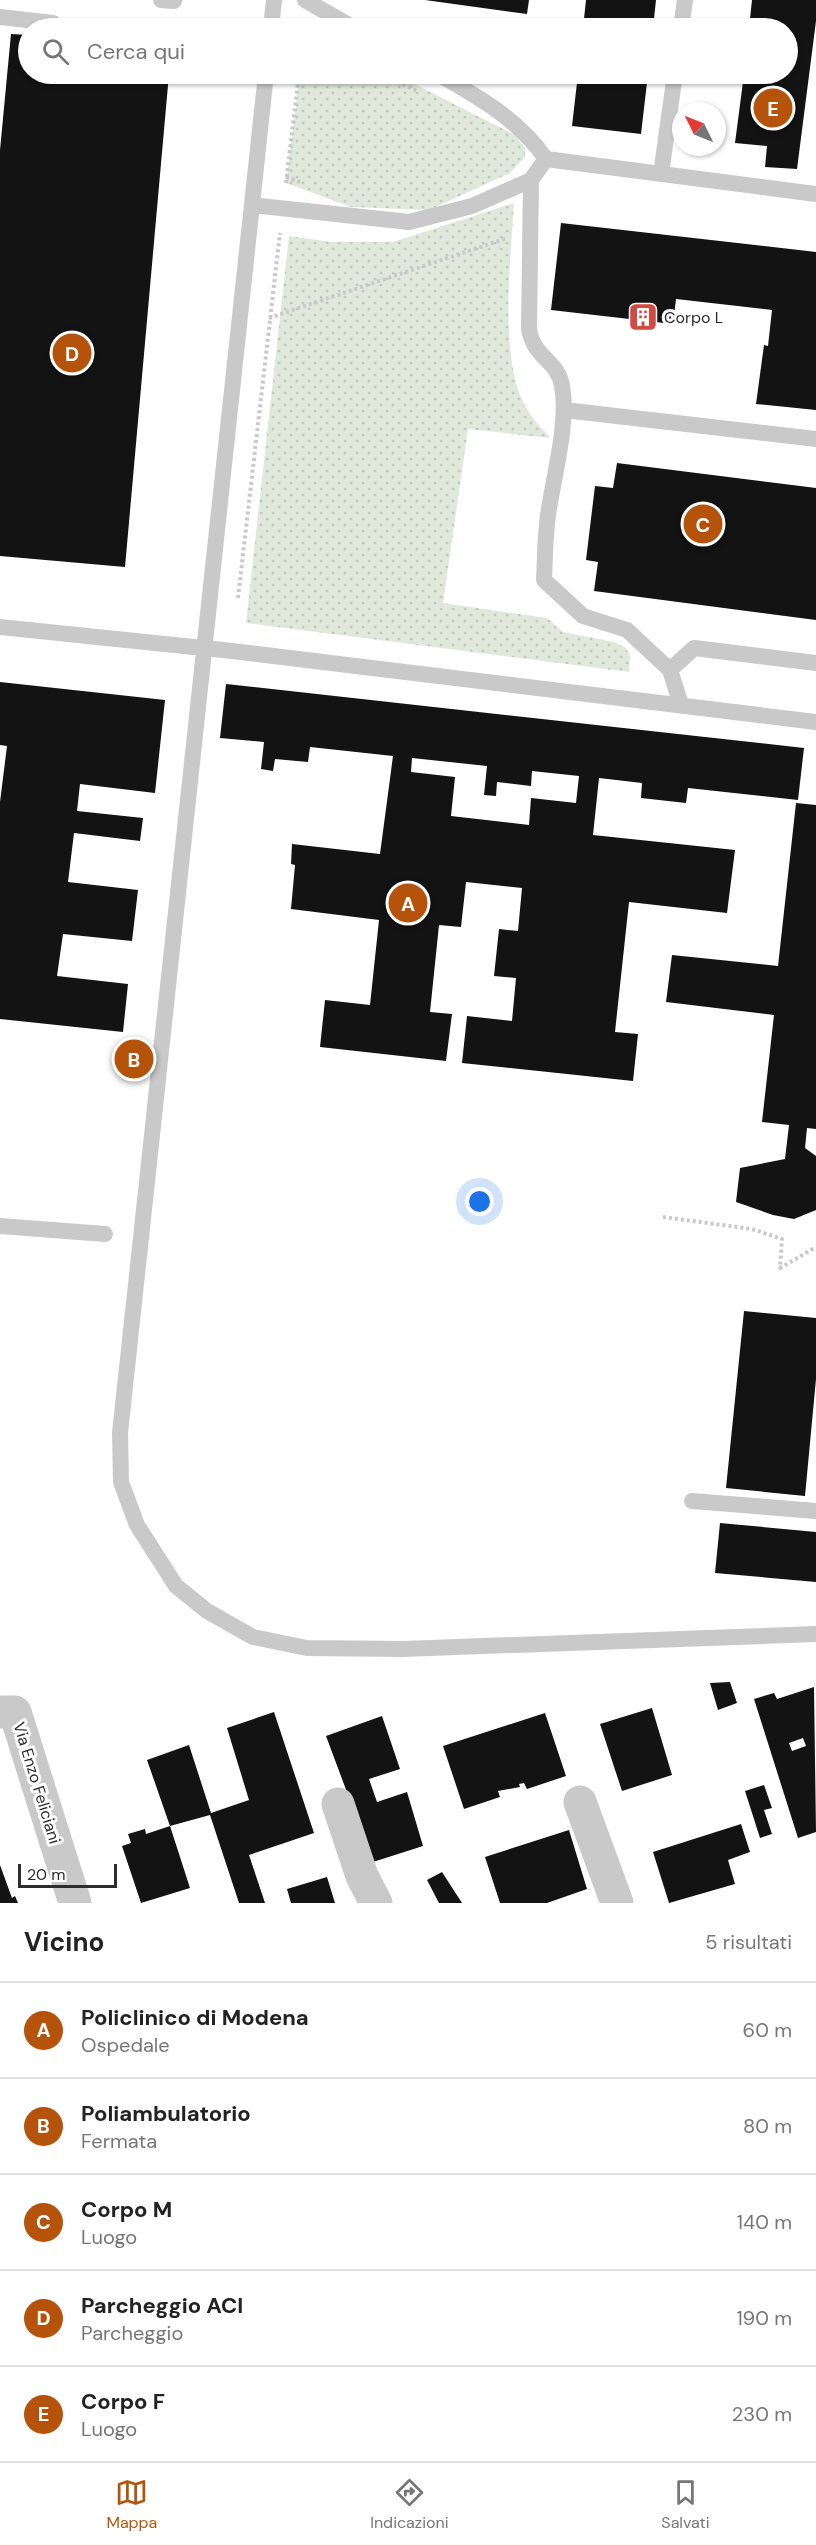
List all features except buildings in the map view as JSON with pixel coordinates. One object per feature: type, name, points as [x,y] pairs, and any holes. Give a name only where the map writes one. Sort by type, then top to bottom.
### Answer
[{"type":"street","name":"Via Enzo Feliciani","points":[[0,1712],[15,1712],[75,1903]]},
{"type":"street","points":[[580,1802],[617,1903]]},
{"type":"street","points":[[338,1804],[362,1876],[376,1903]]},
{"type":"lane","points":[[272,18],[274,0]]},
{"type":"lane","points":[[305,0],[336,18]]},
{"type":"lane","points":[[682,18],[685,0]]},
{"type":"lane","points":[[0,17],[18,19]]},
{"type":"lane","points":[[265,84],[120,1433],[121,1482],[137,1525],[176,1586],[207,1611],[253,1637],[307,1648],[403,1649],[816,1634]]},
{"type":"lane","points":[[456,84],[480,98],[533,140],[546,159],[816,194]]},
{"type":"lane","points":[[661,174],[674,84]]},
{"type":"lane","points":[[252,205],[354,218],[409,222],[472,206],[531,180],[546,159]]},
{"type":"lane","points":[[531,180],[529,329],[531,344],[558,370],[564,410],[547,519],[544,580],[583,616],[627,630],[670,670],[681,705]]},
{"type":"lane","points":[[564,410],[816,439]]},
{"type":"lane","points":[[0,627],[232,651],[816,722]]},
{"type":"lane","points":[[670,670],[694,648],[816,663]]},
{"type":"lane","points":[[0,1226],[105,1234]]},
{"type":"lane","points":[[692,1501],[816,1511]]},
{"type":"path","points":[[232,651],[298,84]]},
{"type":"path","points":[[402,84],[423,94]]},
{"type":"path","points":[[286,177],[306,185]]},
{"type":"path","points":[[239,328],[530,230]]},
{"type":"path","points":[[663,1217],[752,1229],[782,1239],[780,1268],[816,1247]]},
{"type":"shaded area","points":[[299,84],[415,84],[515,135],[525,148],[525,157],[510,173],[429,210],[351,207],[286,183]]},
{"type":"shaded area","points":[[514,203],[509,280],[509,338],[512,365],[518,389],[527,409],[550,438],[468,429],[443,603],[547,618],[563,632],[614,642],[626,648],[630,656],[629,672],[246,623],[289,236],[332,242],[393,242]]},
{"type":"place","name":"Corpo F","points":[[773,108]]},
{"type":"place","name":"Corpo L","points":[[643,317]]},
{"type":"place","name":"Parcheggio ACI","points":[[72,353]]},
{"type":"place","name":"Corpo M","points":[[703,524]]},
{"type":"place","name":"Policlinico di Modena","points":[[408,903]]},
{"type":"place","name":"Poliambulatorio","points":[[134,1059]]}]
